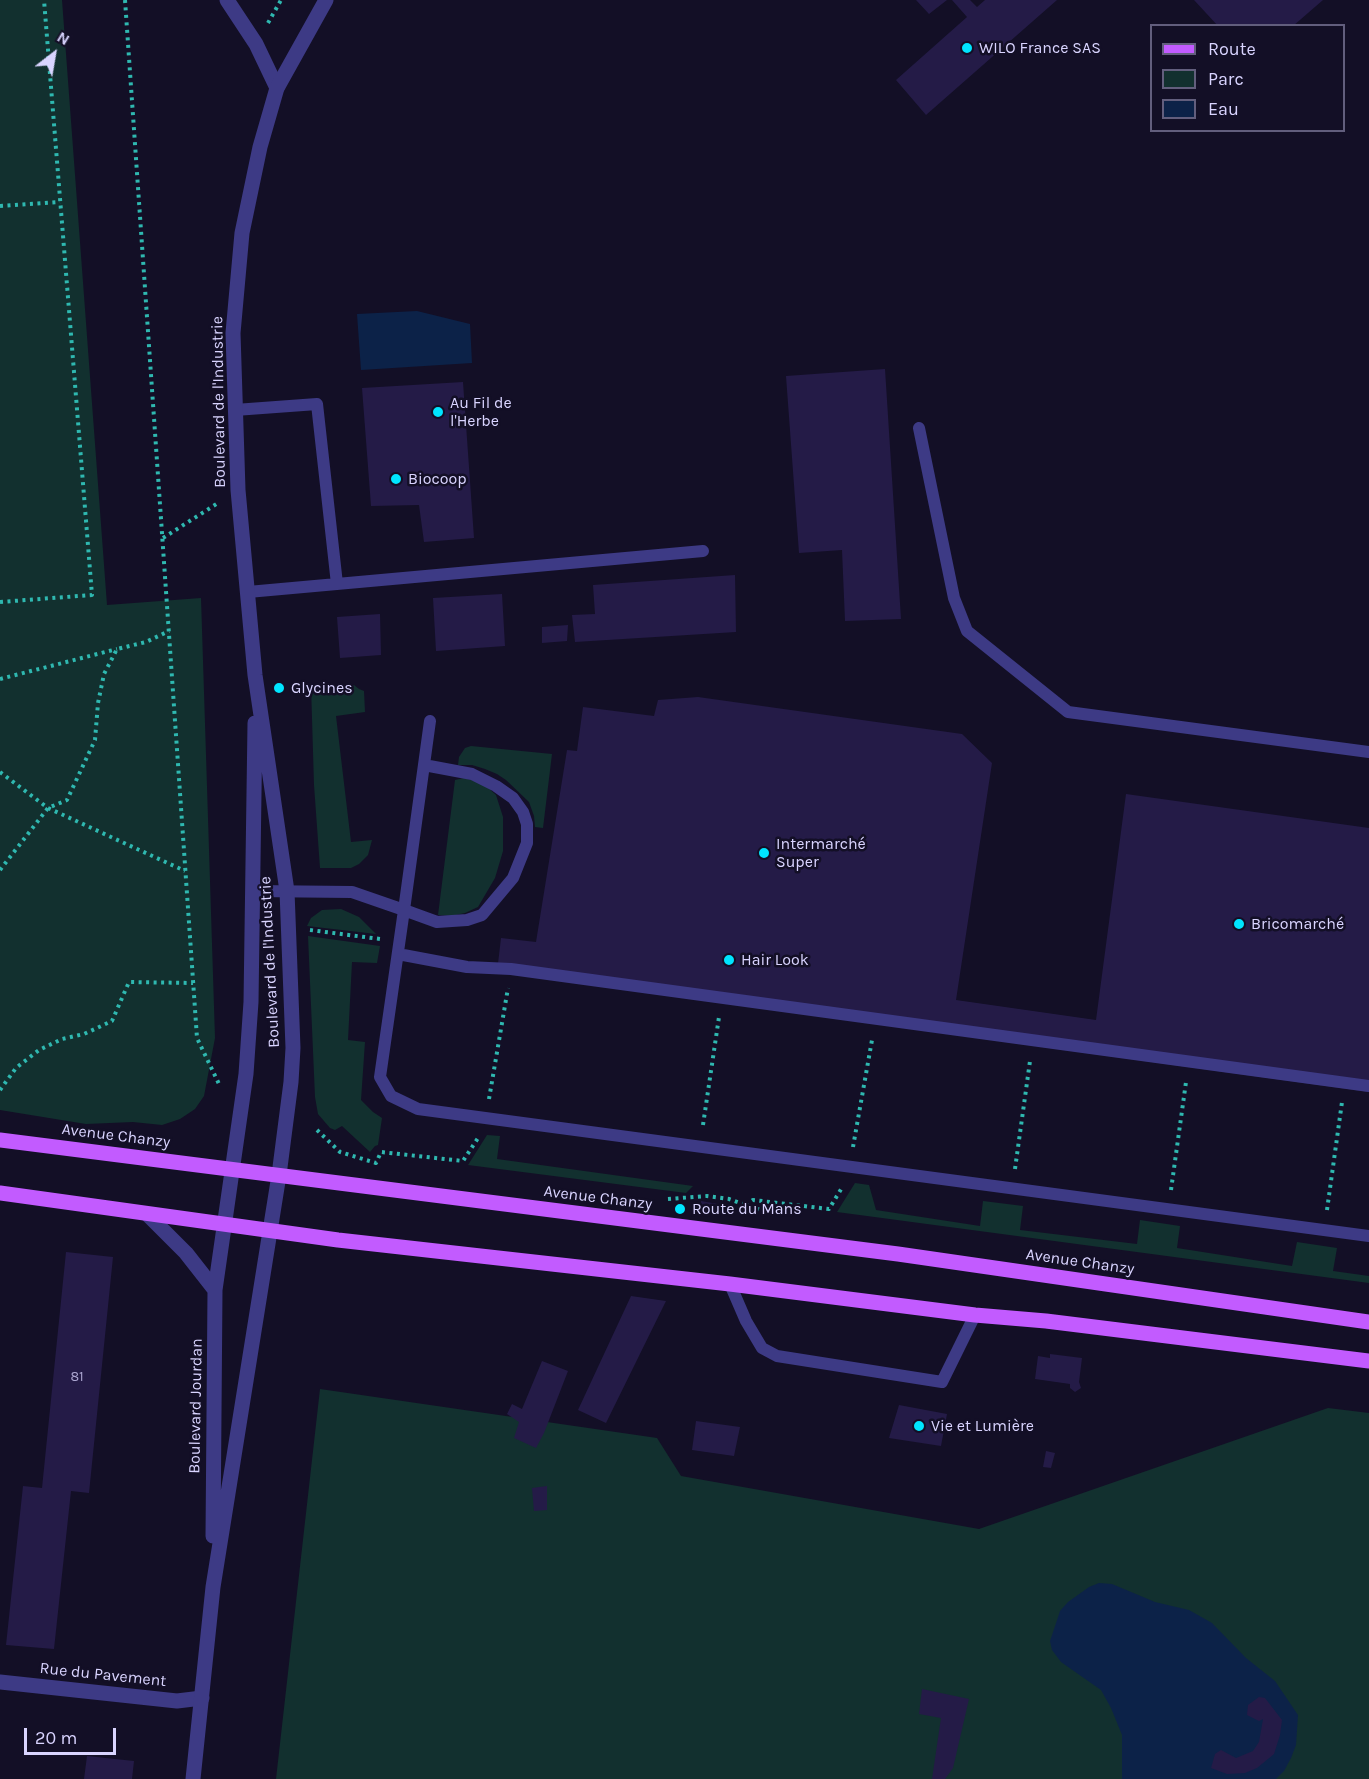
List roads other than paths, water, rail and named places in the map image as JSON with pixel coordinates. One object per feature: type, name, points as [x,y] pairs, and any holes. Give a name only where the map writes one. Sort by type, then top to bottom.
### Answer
[{"type":"main road","name":"Avenue Chanzy","points":[[0,1140],[898,1254],[1369,1322]]},
{"type":"main road","points":[[0,1193],[271,1231],[1369,1361]]},
{"type":"street","points":[[227,0],[256,44],[277,88]]},
{"type":"street","name":"Boulevard de l'Industrie","points":[[271,1231],[291,1082],[293,1048],[287,891],[255,675],[238,490],[233,333],[242,233],[260,147],[277,88],[326,0]]},
{"type":"street","name":"Boulevard de l'Industrie","points":[[224,1225],[249,1043],[255,675]]},
{"type":"street","points":[[148,1215],[186,1254],[215,1290]]},
{"type":"street","name":"Boulevard Jourdan","points":[[213,1587],[215,1290],[224,1225]]},
{"type":"street","name":"Boulevard Jourdan","points":[[193,1779],[213,1587],[271,1231]]},
{"type":"street","name":"Rue du Pavement","points":[[0,1682],[177,1701],[202,1698]]},
{"type":"lane","points":[[235,410],[317,404],[337,584]]},
{"type":"lane","points":[[919,428],[954,598],[967,632],[1068,712],[1369,752]]},
{"type":"lane","points":[[248,592],[703,551]]},
{"type":"lane","points":[[430,721],[380,1077],[391,1096],[418,1109],[486,1119],[1369,1236]]},
{"type":"lane","points":[[253,891],[352,892],[437,922],[467,920],[482,915],[513,878],[527,843],[527,824],[523,812],[513,798],[472,774],[424,765]]},
{"type":"lane","points":[[398,954],[467,967],[511,969],[1369,1086]]},
{"type":"lane","points":[[730,1284],[746,1322],[762,1348],[777,1356],[942,1382],[975,1315]]},
{"type":"water","points":[[417,311],[470,324],[472,363],[361,370],[357,314]]},
{"type":"water","points":[[1099,1583],[1112,1584],[1155,1602],[1189,1610],[1212,1623],[1246,1658],[1275,1681],[1298,1715],[1296,1745],[1284,1771],[1276,1779],[1122,1779],[1122,1735],[1111,1708],[1101,1690],[1061,1662],[1052,1650],[1050,1641],[1060,1611],[1068,1602],[1089,1587]]},
{"type":"place","name":"WILO France SAS","points":[[967,48]]},
{"type":"place","name":"Au Fil de l'Herbe","points":[[438,412]]},
{"type":"place","name":"Biocoop","points":[[396,479]]},
{"type":"place","name":"Glycines","points":[[279,688]]},
{"type":"place","name":"Intermarché Super","points":[[764,853]]},
{"type":"place","name":"Bricomarché","points":[[1239,924]]},
{"type":"place","name":"Hair Look","points":[[729,960]]},
{"type":"place","name":"Route du Mans","points":[[680,1209]]},
{"type":"place","name":"Vie et Lumière","points":[[919,1426]]}]
